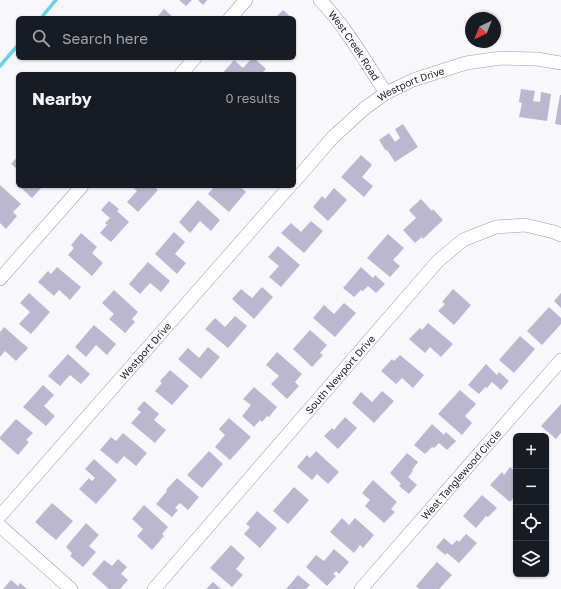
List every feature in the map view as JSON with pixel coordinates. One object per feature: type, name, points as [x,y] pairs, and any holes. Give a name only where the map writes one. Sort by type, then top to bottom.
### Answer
[{"type":"street","points":[[232,16],[246,0]]},
{"type":"street","name":"West Creek Road","points":[[320,0],[332,12],[350,37],[386,93]]},
{"type":"street","name":"Westport Drive","points":[[296,180],[333,137],[365,108],[386,93],[413,80],[466,63],[501,58],[537,58],[561,63]]},
{"type":"street","points":[[183,72],[193,60]]},
{"type":"street","points":[[0,279],[80,188]]},
{"type":"street","name":"Westport Drive","points":[[0,516],[288,188]]},
{"type":"street","name":"South Newport Drive","points":[[154,589],[438,261],[463,240],[496,227],[525,225],[561,235]]},
{"type":"street","name":"West Tanglewood Circle","points":[[361,589],[561,360]]},
{"type":"street","points":[[0,526],[71,589]]},
{"type":"building","points":[[179,0],[192,0],[186,6]]},
{"type":"building","points":[[198,0],[207,0],[203,5]]},
{"type":"building","points":[[164,9],[172,16],[158,16]]},
{"type":"building","points":[[283,10],[290,16],[277,16]]},
{"type":"building","points":[[234,60],[243,68],[250,60],[256,60],[266,69],[263,72],[224,72]]},
{"type":"building","points":[[521,89],[535,91],[533,101],[540,102],[541,92],[551,94],[547,121],[519,117],[522,103],[519,102]]},
{"type":"building","points":[[561,95],[561,125],[555,124]]},
{"type":"building","points":[[403,124],[418,147],[395,162],[379,140],[389,133],[395,142],[400,138],[395,129]]},
{"type":"building","points":[[361,155],[372,165],[362,177],[373,186],[364,197],[341,177]]},
{"type":"building","points":[[16,158],[16,168],[11,164]]},
{"type":"building","points":[[0,185],[21,204],[13,212],[17,216],[6,229],[0,223]]},
{"type":"building","points":[[21,188],[41,188],[32,198]]},
{"type":"building","points":[[134,188],[156,188],[158,190],[138,212],[127,202],[137,191]]},
{"type":"building","points":[[213,188],[241,188],[246,192],[229,212],[208,194]]},
{"type":"building","points":[[334,188],[347,200],[328,221],[313,207],[322,196],[325,199]]},
{"type":"building","points":[[421,199],[443,220],[423,239],[422,237],[415,243],[403,230],[416,218],[409,210]]},
{"type":"building","points":[[198,200],[220,220],[211,231],[200,221],[190,233],[179,222]]},
{"type":"building","points":[[109,201],[119,209],[117,211],[129,222],[111,242],[100,233],[107,225],[105,223],[110,218],[101,210]]},
{"type":"building","points":[[311,221],[323,231],[304,253],[281,233],[291,223],[301,232]]},
{"type":"building","points":[[174,232],[185,242],[175,254],[186,263],[177,274],[155,254]]},
{"type":"building","points":[[81,233],[97,247],[92,253],[103,263],[92,276],[68,255],[74,248],[71,245]]},
{"type":"building","points":[[388,234],[404,248],[393,260],[400,266],[390,277],[367,258]]},
{"type":"building","points":[[278,246],[300,265],[281,287],[269,277],[279,266],[268,257]]},
{"type":"building","points":[[148,262],[170,281],[161,292],[150,283],[140,294],[129,284]]},
{"type":"building","points":[[57,267],[81,287],[70,300],[59,290],[54,296],[38,282],[48,271],[51,274]]},
{"type":"building","points":[[361,267],[373,278],[375,275],[385,284],[376,293],[368,286],[354,297],[343,288]]},
{"type":"building","points":[[262,287],[273,297],[254,319],[232,299],[241,289],[252,298]]},
{"type":"building","points":[[453,289],[471,305],[454,325],[438,311],[445,304],[442,302]]},
{"type":"building","points":[[114,290],[138,312],[132,319],[135,322],[125,333],[109,319],[114,314],[102,303]]},
{"type":"building","points":[[29,293],[50,312],[31,334],[19,324],[30,312],[20,303]]},
{"type":"building","points":[[561,293],[561,308],[554,301]]},
{"type":"building","points":[[344,303],[356,313],[335,337],[313,318],[324,305],[334,314]]},
{"type":"building","points":[[549,307],[561,318],[561,324],[542,345],[527,331]]},
{"type":"building","points":[[235,316],[247,326],[228,348],[205,329],[215,318],[225,327]]},
{"type":"building","points":[[428,323],[453,344],[441,357],[430,347],[425,353],[409,339],[420,328],[422,330]]},
{"type":"building","points":[[94,325],[116,344],[107,355],[96,345],[86,357],[75,347]]},
{"type":"building","points":[[4,327],[28,348],[16,361],[5,351],[0,357],[0,332]]},
{"type":"building","points":[[310,330],[327,345],[320,353],[323,355],[312,367],[293,349]]},
{"type":"building","points":[[520,336],[535,349],[514,373],[499,360]]},
{"type":"building","points":[[208,347],[220,357],[201,379],[178,359],[188,348],[199,358]]},
{"type":"building","points":[[277,352],[302,374],[295,382],[299,386],[287,399],[271,384],[279,376],[266,365]]},
{"type":"building","points":[[68,354],[90,374],[81,384],[70,375],[60,386],[48,376]]},
{"type":"building","points":[[400,355],[424,375],[413,388],[402,378],[396,384],[381,371],[392,359],[394,361]]},
{"type":"building","points":[[486,364],[497,375],[499,372],[509,381],[501,390],[492,382],[479,394],[468,385]]},
{"type":"building","points":[[170,370],[189,386],[172,405],[155,391],[162,383],[160,381]]},
{"type":"building","points":[[43,385],[54,395],[44,406],[55,416],[46,426],[23,407]]},
{"type":"building","points":[[254,387],[277,407],[269,417],[267,416],[262,422],[260,420],[254,427],[242,416],[251,405],[243,399]]},
{"type":"building","points":[[460,390],[476,404],[465,416],[472,423],[462,435],[438,414]]},
{"type":"building","points":[[382,391],[394,401],[374,423],[352,403],[361,392],[372,402]]},
{"type":"building","points":[[144,401],[159,414],[154,420],[166,430],[155,443],[131,423],[141,412],[137,409]]},
{"type":"building","points":[[561,404],[561,433],[556,439],[541,426]]},
{"type":"building","points":[[345,417],[357,428],[338,449],[324,436],[332,428],[334,430]]},
{"type":"building","points":[[229,418],[251,437],[230,460],[215,447],[225,435],[219,429]]},
{"type":"building","points":[[16,419],[33,433],[26,440],[29,442],[18,455],[0,439],[0,437]]},
{"type":"building","points":[[432,424],[444,435],[446,432],[456,441],[447,450],[439,443],[425,454],[414,445]]},
{"type":"building","points":[[123,433],[147,453],[136,466],[124,456],[117,464],[100,450],[111,437],[116,441]]},
{"type":"building","points":[[209,451],[223,464],[202,488],[187,475]]},
{"type":"building","points":[[316,451],[339,472],[328,484],[317,474],[312,480],[297,467],[307,455],[310,458]]},
{"type":"building","points":[[407,453],[418,462],[408,477],[417,485],[409,494],[399,486],[401,484],[390,473]]},
{"type":"building","points":[[94,459],[117,480],[96,504],[79,489],[89,478],[92,481],[95,478],[85,469]]},
{"type":"building","points":[[510,467],[513,470],[513,498],[510,502],[490,485],[502,472],[504,475]]},
{"type":"building","points":[[177,478],[199,497],[188,510],[180,503],[175,508],[178,510],[172,517],[156,504]]},
{"type":"building","points":[[373,480],[397,502],[391,509],[395,512],[384,523],[365,506],[370,500],[362,493]]},
{"type":"building","points":[[294,487],[309,500],[288,524],[273,511]]},
{"type":"building","points":[[482,495],[497,508],[488,517],[486,516],[476,528],[463,516]]},
{"type":"building","points":[[52,503],[73,521],[56,540],[35,522]]},
{"type":"building","points":[[144,505],[168,527],[162,534],[164,536],[152,550],[137,536],[143,529],[132,519]]},
{"type":"building","points":[[257,511],[277,528],[260,548],[244,534],[250,527],[246,524]]},
{"type":"building","points":[[342,518],[349,525],[355,518],[374,535],[363,548],[360,545],[354,553],[330,532]]},
{"type":"building","points":[[86,523],[99,535],[89,546],[96,552],[83,567],[70,556],[72,553],[66,547]]},
{"type":"building","points":[[466,534],[477,543],[459,563],[447,553],[445,555],[436,547],[444,538],[452,545],[457,540],[459,542]]},
{"type":"building","points":[[231,545],[245,558],[236,569],[243,575],[232,587],[210,568]]},
{"type":"building","points":[[334,549],[349,562],[339,574],[336,571],[333,574],[336,576],[327,586],[306,567],[316,555],[324,561]]},
{"type":"building","points":[[118,559],[127,567],[121,574],[128,580],[120,589],[109,589],[92,574],[104,560],[112,566]]},
{"type":"building","points":[[437,562],[452,575],[439,589],[419,589],[416,586]]},
{"type":"building","points":[[298,575],[310,585],[306,589],[286,589]]},
{"type":"building","points":[[11,580],[18,586],[20,583],[27,589],[3,589]]},
{"type":"building","points":[[213,582],[221,589],[206,589]]},
{"type":"waterway","points":[[43,16],[56,0]]},
{"type":"waterway","points":[[0,66],[16,47]]}]
